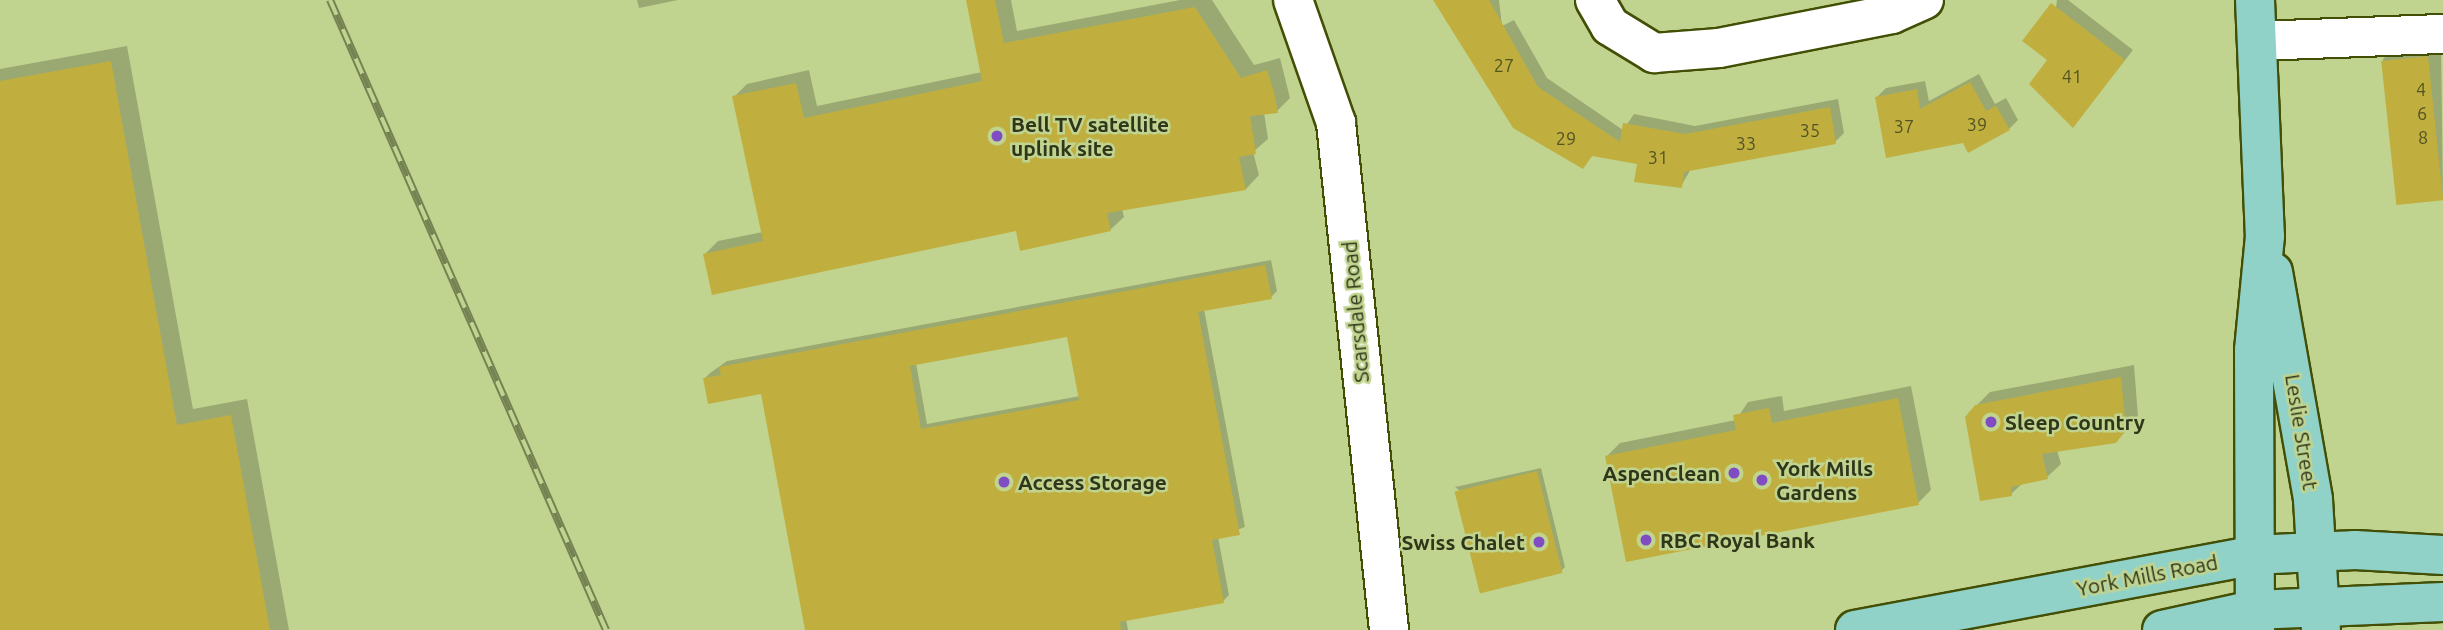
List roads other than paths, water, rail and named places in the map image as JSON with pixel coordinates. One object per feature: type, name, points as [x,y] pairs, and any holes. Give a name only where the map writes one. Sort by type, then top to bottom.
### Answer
[{"type":"main road","name":"Leslie Street","points":[[2254,620],[2254,350],[2265,236],[2255,0]]},
{"type":"main road","name":"Leslie Street","points":[[2265,236],[2319,550],[2320,618]]},
{"type":"main road","name":"York Mills Road","points":[[1855,630],[2254,555],[2319,550],[2443,555]]},
{"type":"main road","points":[[2162,630],[2254,620],[2320,618],[2443,602]]},
{"type":"street","name":"Scarsdale Road","points":[[1293,0],[1336,123],[1389,630]]},
{"type":"street","points":[[1595,0],[1610,26],[1654,53],[1719,48],[1892,13],[1924,0]]},
{"type":"street","points":[[2258,41],[2443,34]]},
{"type":"railway","points":[[330,0],[606,630]]},
{"type":"place","name":"Bell TV satellite uplink site","points":[[997,136]]},
{"type":"place","name":"Sleep Country","points":[[1991,422]]},
{"type":"place","name":"AspenClean","points":[[1734,473]]},
{"type":"place","name":"York Mills Gardens","points":[[1762,480]]},
{"type":"place","name":"Access Storage","points":[[1004,482]]},
{"type":"place","name":"RBC Royal Bank","points":[[1646,540]]},
{"type":"place","name":"Swiss Chalet","points":[[1539,542]]}]
